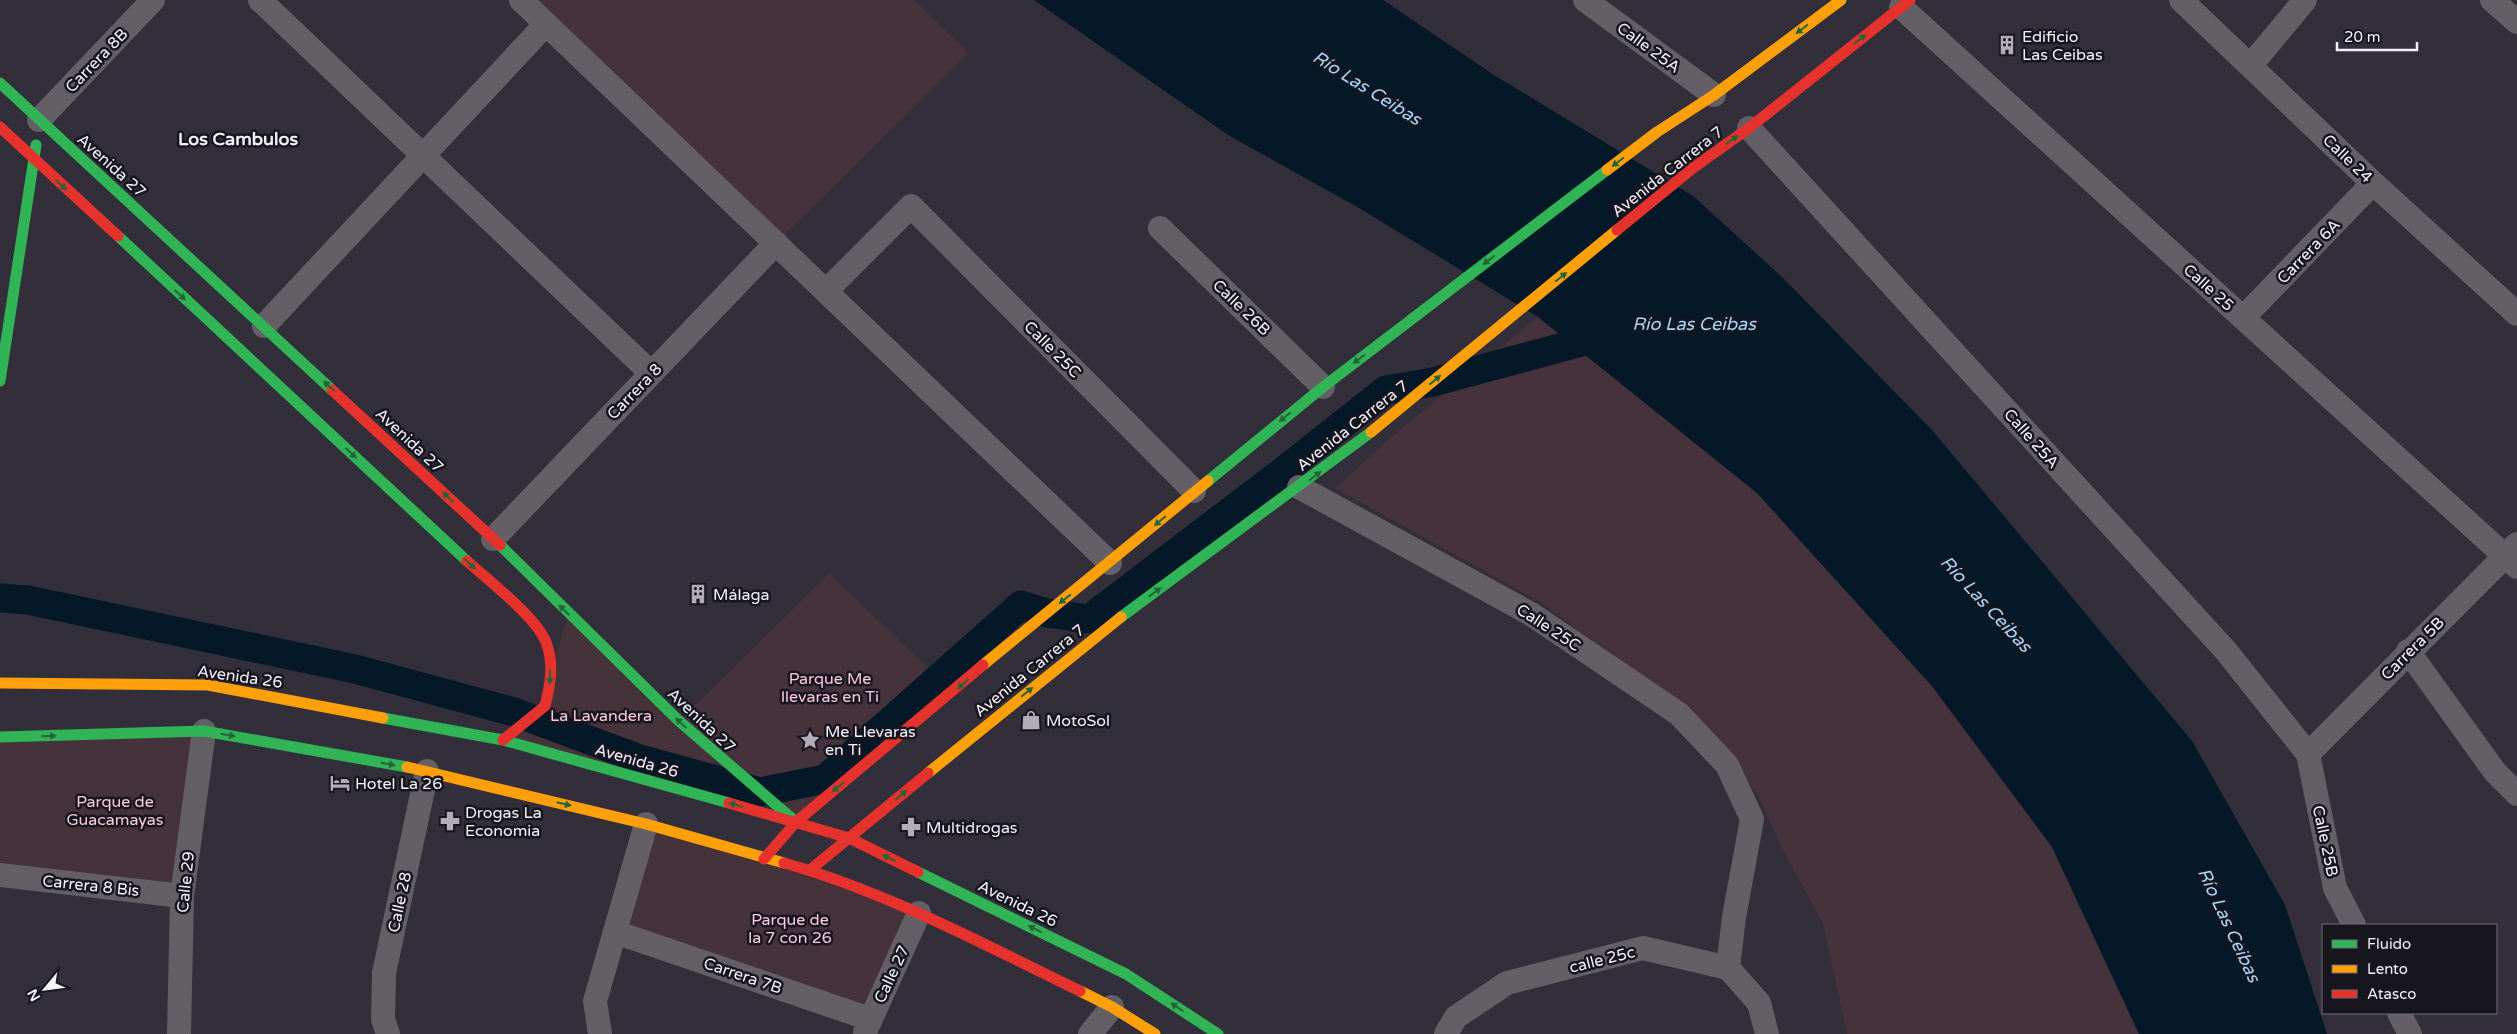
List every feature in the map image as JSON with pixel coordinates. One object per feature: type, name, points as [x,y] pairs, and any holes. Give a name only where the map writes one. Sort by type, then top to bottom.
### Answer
[{"type":"main road","name":"Avenida Carrera 7","points":[[764,859],[796,822],[954,692],[999,651],[1323,387],[1657,132],[1714,95],[1841,0]]},
{"type":"main road","name":"Avenida Carrera 7","points":[[810,870],[1107,627],[1299,488],[1398,411],[1693,168],[1749,128],[1905,4]]},
{"type":"main road","name":"Avenida 27","points":[[0,83],[493,539],[679,721],[796,822]]},
{"type":"main road","points":[[0,381],[39,120]]},
{"type":"main road","points":[[0,128],[529,618],[546,643],[551,666],[550,684],[545,706],[503,740]]},
{"type":"main road","name":"Avenida 26","points":[[0,683],[208,685],[503,740],[796,822],[849,838],[1126,974],[1218,1034]]},
{"type":"main road","points":[[0,737],[204,730],[427,772],[646,824],[764,859],[810,870],[919,913],[1112,1007],[1155,1034]]},
{"type":"street","name":"Carrera 8B","points":[[39,120],[153,0]]},
{"type":"street","points":[[260,0],[652,373]]},
{"type":"street","points":[[521,0],[1110,562]]},
{"type":"street","name":"Calle 25A","points":[[1585,0],[1714,95]]},
{"type":"street","name":"Calle 24","points":[[2181,0],[2374,183],[2517,314]]},
{"type":"street","points":[[2250,65],[2305,0]]},
{"type":"street","points":[[2492,0],[2517,22]]},
{"type":"street","name":"Calle 25","points":[[1905,4],[2243,318],[2513,556]]},
{"type":"street","points":[[264,326],[546,24]]},
{"type":"street","name":"Calle 25A","points":[[1749,128],[2226,651],[2308,754]]},
{"type":"street","name":"Carrera 6A","points":[[2243,318],[2374,183]]},
{"type":"street","name":"Calle 25C","points":[[826,291],[911,206],[1194,491]]},
{"type":"street","name":"Calle 26B","points":[[1160,228],[1323,387]]},
{"type":"street","name":"Carrera 8","points":[[493,539],[776,243]]},
{"type":"street","name":"Calle 25C","points":[[1299,488],[1531,614],[1679,714],[1726,765],[1752,819],[1734,917],[1728,968]]},
{"type":"street","name":"Carrera 5B","points":[[2308,754],[2408,651],[2513,556]]},
{"type":"street","points":[[2408,651],[2496,772],[2517,794]]},
{"type":"street","name":"Calle 29","points":[[179,1034],[182,896],[204,730]]},
{"type":"street","name":"Calle 25B","points":[[2308,754],[2335,888],[2353,924]]},
{"type":"street","name":"Calle 28","points":[[388,1034],[383,1019],[384,973],[427,772]]},
{"type":"street","points":[[600,1034],[595,1001],[646,824]]},
{"type":"street","name":"Carrera 8 Bis","points":[[0,875],[182,896]]},
{"type":"street","name":"Calle 27","points":[[867,1026],[919,913]]},
{"type":"street","name":"Carrera 7B","points":[[616,932],[867,1026]]},
{"type":"street","name":"calle 25c","points":[[1446,1034],[1456,1017],[1507,984],[1643,948],[1728,968]]},
{"type":"street","points":[[1728,968],[1759,1003],[1767,1034]]},
{"type":"street","points":[[1090,1034],[1112,1007]]},
{"type":"street","points":[[2400,1014],[2410,1034]]},
{"type":"green space","points":[[521,0],[914,0],[969,53],[776,243]]},
{"type":"green space","points":[[1538,317],[1757,493],[1932,686],[2052,847],[2139,1034],[1847,1034],[1823,924],[1781,846],[1758,795],[1713,732],[1545,605],[1335,488],[1395,434]]},
{"type":"green space","name":"Parque Me llevaras en Ti","points":[[829,573],[953,692],[796,822],[717,756],[697,794],[503,740],[545,711],[556,655],[568,615],[679,721]]},
{"type":"green space","name":"Parque de Guacamayas","points":[[204,731],[182,896],[0,875],[0,737]]},
{"type":"green space","name":"Parque de la 7 con 26","points":[[646,824],[919,913],[870,1019],[615,932]]},
{"type":"water","name":"Río Las Ceibas","points":[[1034,0],[1383,0],[1494,75],[1693,196],[1782,277],[1932,430],[2192,741],[2285,905],[2327,1034],[2139,1034],[2052,847],[1932,686],[1757,493],[1538,317],[1359,208],[1228,135]]},
{"type":"waterway","points":[[0,598],[28,600],[355,669],[514,712],[640,759],[760,792],[825,779],[1021,605],[1047,613],[1089,619],[1286,469],[1386,390],[1433,382],[1608,335]]},
{"type":"traffic: fast","points":[[0,83],[332,390]]},
{"type":"traffic: fast","points":[[0,381],[36,145]]},
{"type":"traffic: fast","points":[[1208,481],[1323,387],[1607,170]]},
{"type":"traffic: fast","points":[[118,236],[467,561]]},
{"type":"traffic: fast","points":[[1121,617],[1371,432]]},
{"type":"traffic: fast","points":[[500,545],[679,721],[796,822]]},
{"type":"traffic: fast","points":[[383,718],[503,740],[729,803]]},
{"type":"traffic: fast","points":[[0,737],[204,731],[407,767]]},
{"type":"traffic: fast","points":[[918,872],[1126,974],[1218,1034]]},
{"type":"traffic: slow","points":[[1607,170],[1657,132],[1714,95],[1841,0]]},
{"type":"traffic: slow","points":[[1371,432],[1617,230]]},
{"type":"traffic: slow","points":[[983,665],[1208,481]]},
{"type":"traffic: slow","points":[[928,773],[1121,617]]},
{"type":"traffic: slow","points":[[0,683],[208,685],[383,718]]},
{"type":"traffic: slow","points":[[407,767],[646,824],[784,863]]},
{"type":"traffic: slow","points":[[1080,991],[1112,1007],[1155,1034]]},
{"type":"traffic: jam","points":[[1617,230],[1693,168],[1749,128],[1910,0]]},
{"type":"traffic: jam","points":[[0,127],[118,236]]},
{"type":"traffic: jam","points":[[332,390],[500,545]]},
{"type":"traffic: jam","points":[[467,561],[524,612],[542,635],[549,653],[550,676],[545,706],[503,740]]},
{"type":"traffic: jam","points":[[764,859],[796,822],[983,665]]},
{"type":"traffic: jam","points":[[810,870],[928,773]]},
{"type":"traffic: jam","points":[[729,803],[849,838],[918,872]]},
{"type":"traffic: jam","points":[[784,863],[822,875],[897,904],[971,937],[1080,991]]},
{"type":"place","name":"Edificio Las Ceibas","points":[[2007,45]]},
{"type":"place","name":"Málaga","points":[[698,594]]},
{"type":"place","name":"MotoSol","points":[[1031,720]]},
{"type":"place","name":"Me Llevaras en Ti","points":[[810,740]]},
{"type":"place","name":"Hotel La 26","points":[[340,783]]},
{"type":"place","name":"Drogas La Economia","points":[[450,821]]},
{"type":"place","name":"Multidrogas","points":[[911,827]]},
{"type":"district","name":"Los Cambulos","points":[[238,139]]},
{"type":"park label","name":"La Lavandera","points":[[601,715]]}]
